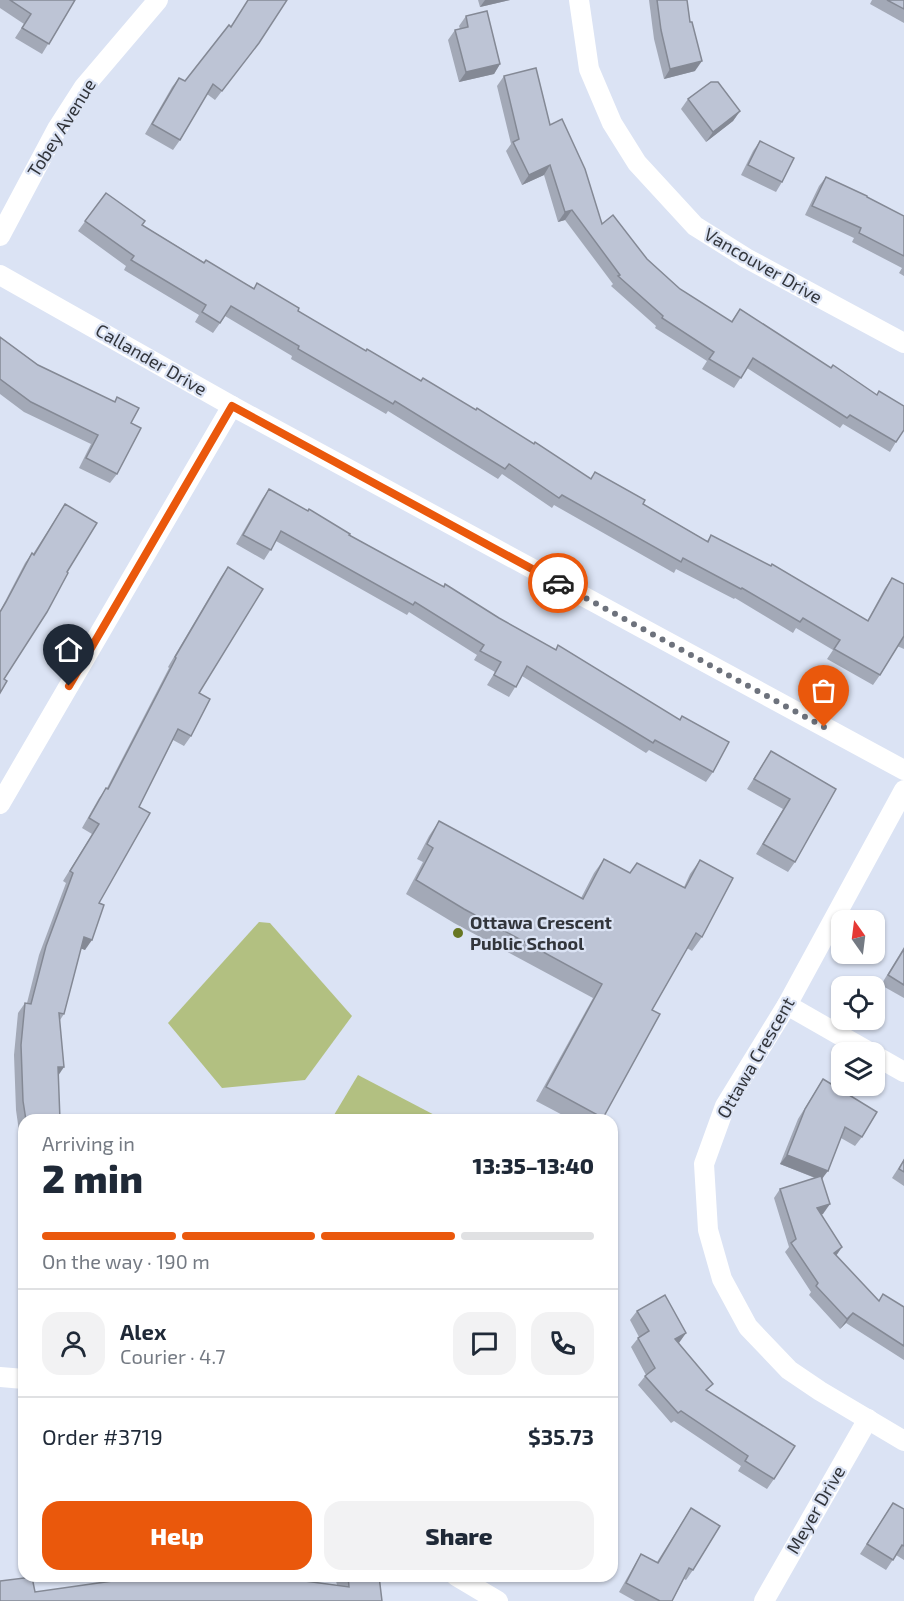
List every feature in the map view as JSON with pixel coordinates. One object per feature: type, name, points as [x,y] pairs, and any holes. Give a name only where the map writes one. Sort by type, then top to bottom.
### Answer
[{"type":"street","name":"Tobey Avenue","points":[[0,236],[57,129],[84,87],[158,0]]},
{"type":"street","name":"Vancouver Drive","points":[[579,0],[589,69],[612,123],[637,163],[695,226],[746,258],[904,343]]},
{"type":"street","name":"Callander Drive","points":[[0,274],[232,406],[904,770]]},
{"type":"street","points":[[0,804],[232,406]]},
{"type":"street","name":"Ottawa Crescent","points":[[904,790],[787,1005],[725,1106],[704,1164],[708,1230],[722,1279],[748,1327],[789,1370],[904,1441]]},
{"type":"street","points":[[787,1005],[852,1042]]},
{"type":"street","points":[[885,1061],[904,1072]]},
{"type":"street","points":[[0,1377],[18,1378]]},
{"type":"street","name":"Meyer Drive","points":[[764,1601],[868,1419]]},
{"type":"street","points":[[466,1582],[498,1601]]},
{"type":"green space","points":[[259,922],[270,923],[352,1016],[305,1080],[222,1088],[168,1023]]},
{"type":"green space","points":[[358,1075],[433,1114],[335,1114]]},
{"type":"building","points":[[10,0],[75,0],[49,44],[22,28],[31,14]]},
{"type":"building","points":[[248,0],[287,0],[259,43],[222,91],[213,84],[180,140],[152,124],[179,78],[185,81],[229,25],[231,27]]},
{"type":"building","points":[[657,0],[687,0],[690,22],[692,22],[702,61],[670,69]]},
{"type":"building","points":[[887,0],[904,0],[904,9]]},
{"type":"building","points":[[487,11],[500,64],[466,72],[455,30],[468,27],[466,16]]},
{"type":"building","points":[[536,68],[550,125],[562,119],[585,169],[602,224],[613,215],[647,259],[680,289],[732,322],[740,309],[831,368],[833,365],[877,395],[879,391],[904,406],[904,430],[896,442],[850,415],[847,418],[753,358],[741,378],[709,359],[714,352],[662,318],[663,316],[618,276],[620,275],[572,210],[565,212],[550,165],[529,175],[513,142],[519,139],[504,76]]},
{"type":"building","points":[[711,82],[718,82],[740,111],[713,132],[688,99]]},
{"type":"building","points":[[760,141],[794,158],[782,182],[748,165]]},
{"type":"building","points":[[826,177],[904,216],[904,256],[859,233],[861,228],[812,206]]},
{"type":"building","points":[[106,193],[145,221],[142,225],[204,263],[206,260],[254,289],[257,283],[299,308],[298,311],[366,351],[367,349],[421,381],[423,378],[476,410],[477,408],[534,444],[535,442],[591,479],[595,472],[645,500],[643,504],[708,542],[711,535],[771,566],[772,564],[868,621],[892,578],[904,584],[904,636],[880,675],[834,649],[840,640],[803,618],[800,622],[742,588],[683,558],[681,562],[562,495],[559,498],[509,464],[505,469],[395,401],[393,404],[298,349],[299,346],[231,306],[220,323],[202,312],[206,305],[131,260],[134,256],[85,221]]},
{"type":"building","points":[[0,337],[38,365],[115,402],[117,397],[139,408],[131,423],[141,428],[117,474],[86,458],[98,435],[31,402],[0,379]]},
{"type":"building","points":[[269,489],[308,511],[309,509],[349,535],[444,587],[445,584],[556,650],[558,645],[680,720],[682,716],[729,742],[713,772],[655,740],[653,743],[527,666],[516,687],[494,675],[501,662],[480,651],[484,645],[415,602],[413,605],[281,531],[271,550],[243,535]]},
{"type":"building","points":[[65,504],[97,523],[67,572],[47,612],[4,679],[7,681],[0,693],[0,612],[32,553],[34,555]]},
{"type":"building","points":[[228,567],[263,589],[199,693],[210,699],[191,736],[178,729],[139,807],[150,813],[99,903],[104,905],[92,940],[84,937],[64,1014],[59,1013],[64,1067],[58,1067],[60,1114],[25,1114],[21,1045],[25,1003],[31,1004],[46,946],[73,873],[70,871],[99,824],[89,818],[106,788],[108,789],[175,657]]},
{"type":"building","points":[[771,751],[836,789],[795,862],[763,844],[790,799],[754,779]]},
{"type":"building","points":[[439,821],[583,899],[604,859],[630,873],[637,863],[685,888],[700,860],[733,878],[702,937],[696,933],[652,1010],[660,1014],[605,1114],[596,1114],[546,1087],[602,984],[464,909],[416,880],[433,848],[427,844]]},
{"type":"building","points":[[904,949],[904,985],[888,975]]},
{"type":"building","points":[[823,1079],[831,1084],[831,1096],[851,1096],[877,1112],[862,1137],[845,1127],[828,1171],[787,1155],[805,1109]]},
{"type":"building","points":[[904,1160],[904,1172],[899,1169]]},
{"type":"building","points":[[821,1176],[830,1204],[817,1208],[842,1247],[834,1253],[879,1301],[883,1294],[904,1307],[904,1346],[853,1313],[847,1319],[816,1286],[818,1283],[791,1243],[796,1239],[780,1189]]},
{"type":"building","points":[[665,1295],[686,1333],[675,1339],[713,1384],[706,1390],[795,1446],[774,1479],[745,1461],[748,1456],[681,1411],[678,1413],[645,1376],[655,1368],[638,1338],[649,1331],[637,1311]]},
{"type":"building","points":[[893,1503],[904,1509],[904,1546],[902,1545],[893,1560],[867,1544]]},
{"type":"building","points":[[691,1508],[720,1526],[693,1570],[689,1568],[672,1601],[660,1601],[626,1583],[641,1554],[658,1563]]},
{"type":"building","points":[[18,1579],[18,1582],[33,1582],[35,1592],[105,1582],[312,1582],[349,1587],[349,1582],[380,1582],[382,1601],[0,1601],[0,1581]]},
{"type":"way so far","points":[[558,583],[824,727]]},
{"type":"place","name":"Ottawa Crescent Public School","points":[[458,933]]},
{"type":"route","points":[[69,686],[232,406],[558,583]]}]
